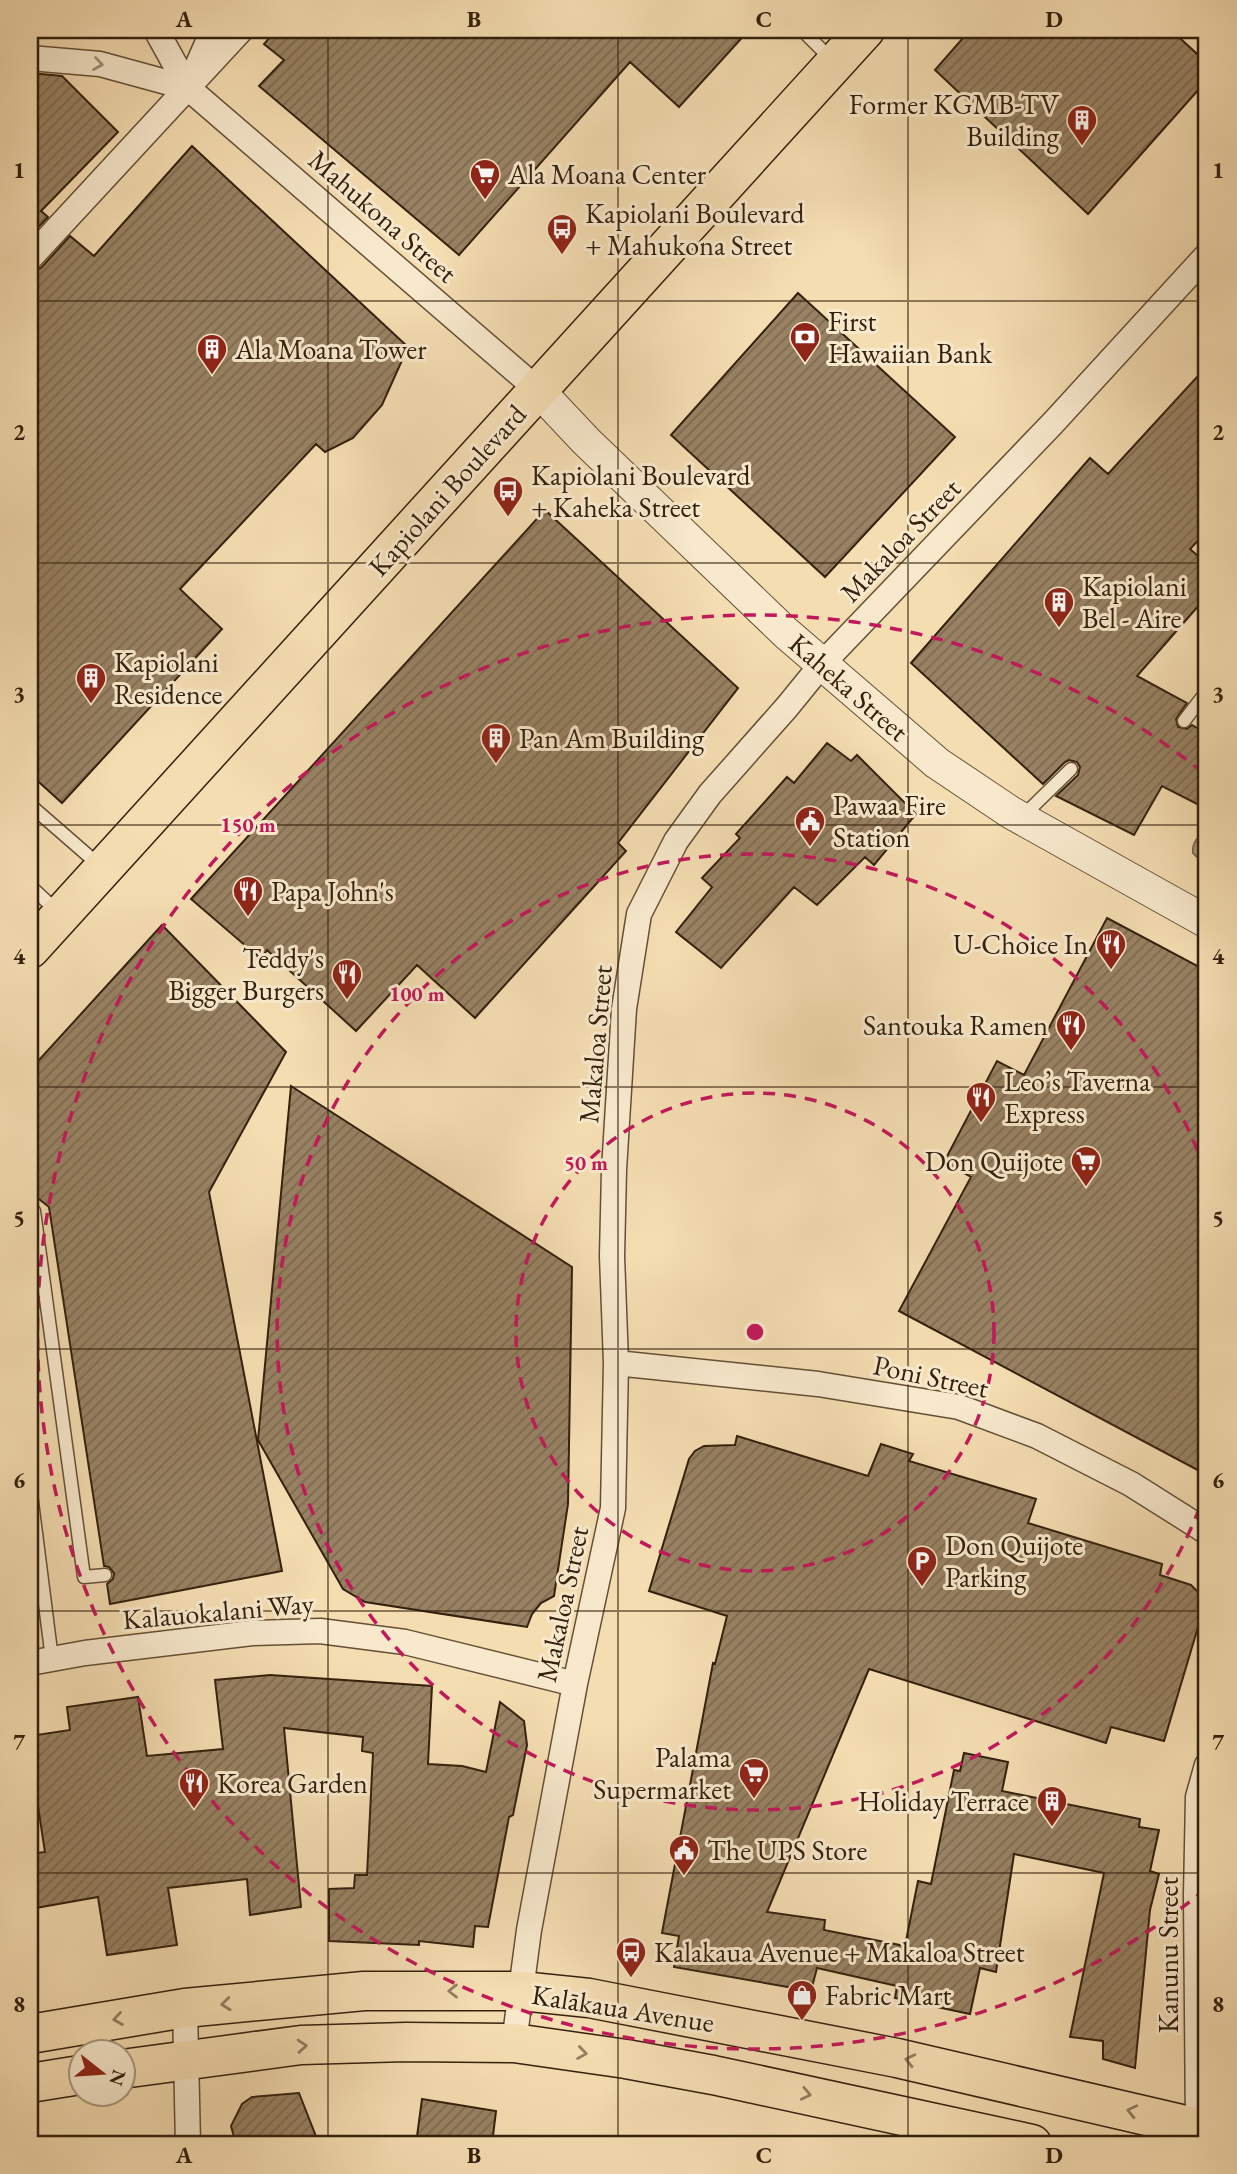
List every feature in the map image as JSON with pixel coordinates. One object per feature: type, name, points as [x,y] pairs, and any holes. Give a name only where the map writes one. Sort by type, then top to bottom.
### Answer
[{"type":"main road","name":"Kapiolani Boulevard","points":[[30,950],[865,30]]},
{"type":"main road","name":"Kalākaua Avenue","points":[[30,2034],[185,2008],[364,1990],[521,1992],[589,1997],[897,2058],[1199,2134]]},
{"type":"main road","name":"Kalākaua Avenue","points":[[136,2067],[301,2045],[514,2043],[713,2075],[1032,2144]]},
{"type":"main road","points":[[30,2083],[66,2077]]},
{"type":"street","name":"Mahukona Street","points":[[156,30],[188,88],[538,390]]},
{"type":"street","points":[[188,88],[213,30]]},
{"type":"street","points":[[30,258],[241,30]]},
{"type":"street","name":"Mahukona Street","points":[[30,58],[100,64],[188,88]]},
{"type":"street","name":"Makaloa Street","points":[[514,2043],[529,1930],[575,1684],[613,1508],[616,1363],[612,1256],[614,1170],[624,1009],[639,914],[683,831],[710,794],[822,664],[1053,423],[1207,255]]},
{"type":"street","name":"Kaheka Street","points":[[538,390],[616,470],[786,633],[937,762],[985,797],[1207,922]]},
{"type":"street","name":"Poni Street","points":[[616,1363],[818,1384],[960,1407],[1037,1437],[1120,1478],[1207,1532]]},
{"type":"street","name":"Kalauokalani Way","points":[[41,1661],[85,1653],[252,1633],[320,1631],[405,1642],[575,1684]]},
{"type":"street","name":"Kanunu Street","points":[[1199,2134],[1203,1958],[1198,1797],[1207,1765]]},
{"type":"street","points":[[185,2008],[188,2144]]},
{"type":"lane","points":[[802,30],[835,62]]},
{"type":"lane","points":[[1184,721],[1207,691]]},
{"type":"lane","points":[[1021,818],[1071,769]]},
{"type":"lane","points":[[31,802],[102,868]]},
{"type":"lane","points":[[30,886],[61,914]]},
{"type":"lane","points":[[30,1207],[34,1211],[84,1577],[105,1575]]},
{"type":"lane","points":[[30,1486],[41,1661]]},
{"type":"water","points":[[1207,831],[1207,858],[1197,857],[1193,853],[1195,843],[1198,837]]},
{"type":"building","points":[[276,30],[749,30],[679,107],[630,62],[459,255],[259,86],[284,60],[264,44]]},
{"type":"building","name":"Former KGMB-TV Building","points":[[970,30],[1171,30],[1207,63],[1207,80],[1088,214],[935,70]]},
{"type":"building","points":[[30,73],[62,76],[118,132],[41,211],[48,217],[30,236]]},
{"type":"building","name":"Ala Moana Tower","points":[[192,146],[408,347],[382,405],[353,438],[325,452],[316,444],[180,589],[222,629],[62,803],[30,774],[30,272],[41,268],[70,236],[94,256]]},
{"type":"building","name":"First Hawaiian Bank","points":[[798,293],[955,437],[825,577],[671,435]]},
{"type":"building","name":"Kapiolani Bel - Aire","points":[[1207,366],[1207,531],[1190,549],[1207,564],[1207,596],[1137,676],[1187,703],[1176,719],[1178,727],[1187,729],[1192,725],[1207,734],[1207,809],[1162,786],[1134,835],[1056,796],[1078,775],[1080,767],[1077,762],[1065,762],[1043,784],[911,663],[1090,458],[1108,474]]},
{"type":"building","name":"Pan Am Building","points":[[545,510],[738,688],[618,843],[626,851],[475,1018],[417,965],[356,1031],[267,950],[261,959],[191,899]]},
{"type":"building","name":"Pawaa Fire Station","points":[[827,743],[851,761],[857,755],[916,814],[874,865],[865,857],[817,905],[794,887],[721,968],[676,932],[712,887],[702,878],[740,838],[736,834],[787,777],[794,783]]},
{"type":"building","name":"Don Quijote","points":[[1107,918],[1207,971],[1207,1475],[899,1311],[971,1177],[944,1162],[997,1061],[1024,1075]]},
{"type":"building","points":[[162,925],[286,1052],[209,1192],[282,1571],[110,1604],[107,1584],[113,1579],[114,1573],[104,1566],[49,1207],[30,1192],[30,1070]]},
{"type":"building","points":[[291,1086],[572,1267],[568,1504],[554,1596],[541,1603],[532,1614],[527,1627],[365,1602],[343,1589],[258,1440]]},
{"type":"building","points":[[737,1436],[868,1476],[881,1444],[913,1454],[909,1461],[1036,1499],[1028,1523],[1162,1564],[1160,1575],[1191,1585],[1199,1593],[1204,1607],[1164,1741],[1111,1727],[1106,1743],[869,1669],[767,1912],[825,1920],[824,1930],[905,1946],[918,1881],[931,1884],[954,1770],[960,1771],[964,1753],[1008,1762],[1002,1791],[1140,1819],[1139,1827],[1159,1830],[1150,1871],[1159,1874],[1150,1910],[1135,2068],[1103,2059],[1103,2041],[1070,2037],[1104,1873],[1014,1854],[996,1972],[980,1968],[970,2014],[895,1998],[897,1986],[817,1968],[811,1991],[674,1967],[679,1936],[662,1933],[713,1663],[715,1664],[727,1616],[649,1591],[689,1459],[695,1451],[704,1446],[735,1445]]},
{"type":"building","points":[[270,1675],[432,1686],[428,1764],[462,1766],[486,1772],[500,1702],[524,1721],[527,1745],[513,1815],[509,1817],[488,1927],[475,1926],[473,1947],[419,1941],[419,1945],[329,1941],[329,1889],[354,1888],[355,1875],[367,1875],[373,1753],[362,1751],[363,1737],[284,1728],[301,1907],[250,1915],[247,1879],[168,1888],[177,1945],[107,1955],[98,1897],[30,1909],[30,1854],[45,1852],[37,1800],[30,1801],[30,1736],[70,1730],[67,1707],[138,1697],[147,1756],[223,1749],[215,1680]]},
{"type":"building","points":[[299,2093],[319,2144],[236,2144],[231,2126],[242,2104],[252,2097]]},
{"type":"building","points":[[422,2099],[496,2111],[492,2144],[416,2144]]},
{"type":"place","name":"Former KGMB-TV Building","points":[[1082,147]]},
{"type":"place","name":"Ala Moana Center","points":[[485,201]]},
{"type":"place","name":"Kapiolani Boulevard + Mahukona Street","points":[[562,256]]},
{"type":"place","name":"First Hawaiian Bank","points":[[805,364]]},
{"type":"place","name":"Ala Moana Tower","points":[[212,376]]},
{"type":"place","name":"Kapiolani Boulevard + Kaheka Street","points":[[508,518]]},
{"type":"place","name":"Kapiolani Bel - Aire","points":[[1059,629]]},
{"type":"place","name":"Kapiolani Residence","points":[[91,705]]},
{"type":"place","name":"Pan Am Building","points":[[496,765]]},
{"type":"place","name":"Pawaa Fire Station","points":[[810,848]]},
{"type":"place","name":"Papa John's","points":[[248,918]]},
{"type":"place","name":"U-Choice In","points":[[1111,971]]},
{"type":"place","name":"Teddy's Bigger Burgers","points":[[347,1001]]},
{"type":"place","name":"Santouka Ramen","points":[[1071,1052]]},
{"type":"place","name":"Leo’s Taverna Express","points":[[981,1124]]},
{"type":"place","name":"Don Quijote","points":[[1086,1188]]},
{"type":"place","name":"Don Quijote Parking","points":[[922,1588]]},
{"type":"place","name":"Palama Supermarket","points":[[754,1800]]},
{"type":"place","name":"Korea Garden","points":[[194,1810]]},
{"type":"place","name":"Holiday Terrace","points":[[1052,1828]]},
{"type":"place","name":"The UPS Store","points":[[684,1877]]},
{"type":"place","name":"Kalakaua Avenue + Makaloa Street","points":[[631,1979]]},
{"type":"place","name":"Fabric Mart","points":[[802,2022]]}]
